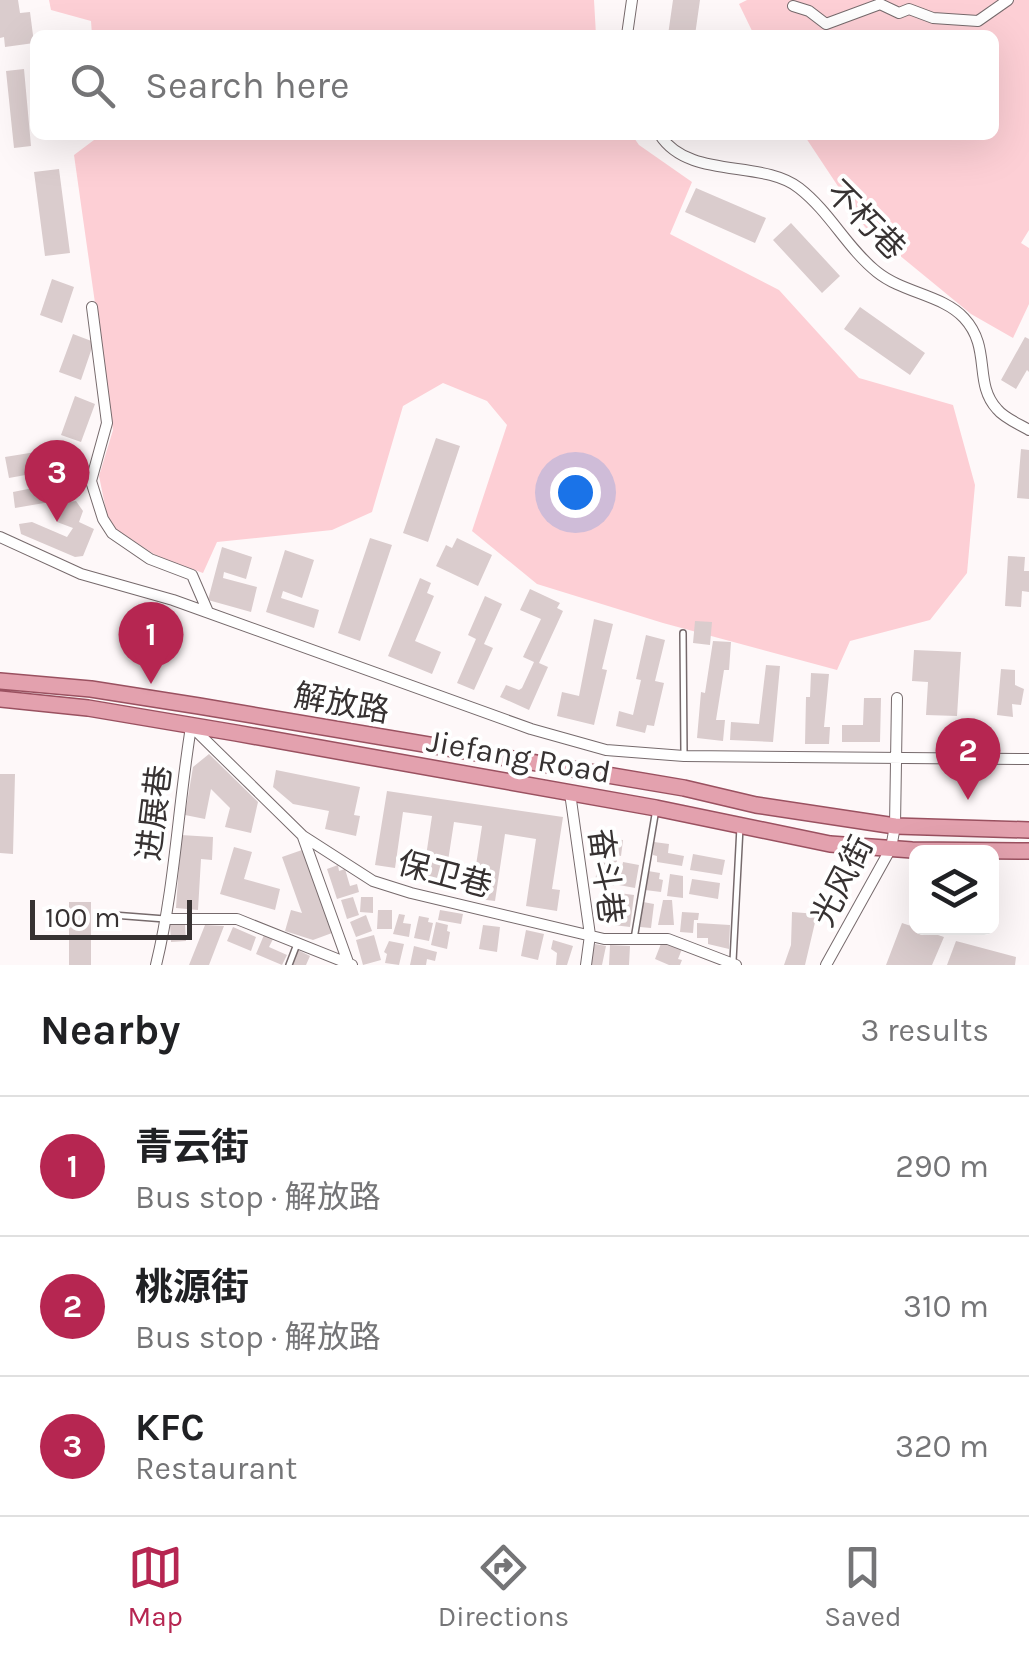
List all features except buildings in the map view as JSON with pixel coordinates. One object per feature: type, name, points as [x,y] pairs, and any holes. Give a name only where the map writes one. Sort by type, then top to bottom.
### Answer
[{"type":"main road","name":"解放路","points":[[0,681],[90,689],[199,706],[895,826],[1029,830]]},
{"type":"main road","name":"Jiefang Road","points":[[0,699],[88,708],[656,808],[830,844],[1029,850]]},
{"type":"street","points":[[627,30],[632,0]]},
{"type":"street","points":[[793,6],[809,11],[826,24],[880,4],[933,18],[978,20],[1008,0]]},
{"type":"street","name":"不朽巷","points":[[663,140],[695,160],[771,174],[794,184],[816,202],[853,251],[880,275],[904,290],[962,314],[978,336],[985,387],[997,410],[1029,430]]},
{"type":"street","points":[[92,307],[107,422],[91,481],[103,519],[112,532],[150,559],[192,576],[208,612]]},
{"type":"street","points":[[0,538],[81,574],[208,612],[573,742],[606,750],[684,756],[1029,760]]},
{"type":"street","name":"光风街","points":[[826,965],[891,848],[895,826],[897,698]]},
{"type":"street","name":"保卫巷","points":[[191,727],[303,836],[373,880],[411,894],[590,936],[668,939],[734,964]]},
{"type":"street","name":"进展巷","points":[[156,965],[167,919],[177,814],[191,727]]},
{"type":"street","name":"奋斗巷","points":[[570,793],[590,936],[586,965]]},
{"type":"street","points":[[303,836],[350,965]]},
{"type":"street","points":[[167,919],[238,919],[350,965]]},
{"type":"lane","points":[[683,633],[684,756]]},
{"type":"lane","points":[[634,939],[656,808]]},
{"type":"lane","points":[[734,964],[740,826]]},
{"type":"lane","points":[[113,915],[167,919]]},
{"type":"lane","points":[[289,965],[297,944]]},
{"type":"shaded area","points":[[49,0],[594,0],[596,30],[92,30],[91,21],[51,10]]},
{"type":"shaded area","points":[[747,0],[1029,0],[1029,230],[1021,243],[1029,248],[1029,304],[1013,338],[971,314],[865,227],[807,140],[999,140],[999,30],[752,30],[739,4]]},
{"type":"shaded area","points":[[94,140],[636,140],[692,182],[670,234],[779,290],[859,378],[953,405],[975,485],[967,573],[930,620],[850,641],[837,670],[537,584],[472,531],[507,425],[487,401],[443,383],[403,406],[372,512],[332,530],[217,542],[203,573],[160,558],[109,525],[99,476],[113,430],[74,155]]},
{"type":"place","name":"KFC","points":[[57,522]]},
{"type":"place","name":"青云街","points":[[151,684]]},
{"type":"place","name":"桃源街","points":[[968,800]]}]
